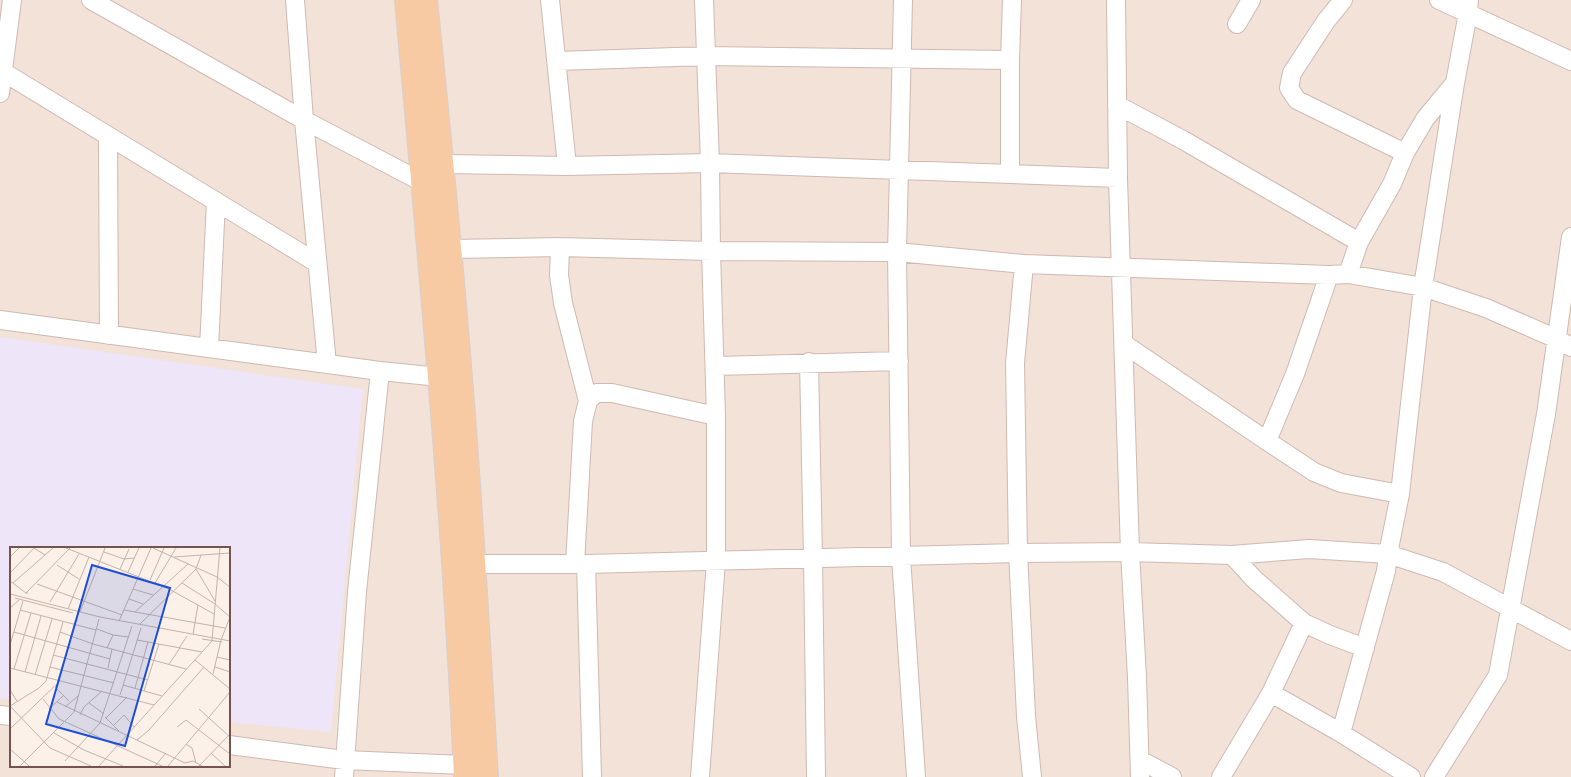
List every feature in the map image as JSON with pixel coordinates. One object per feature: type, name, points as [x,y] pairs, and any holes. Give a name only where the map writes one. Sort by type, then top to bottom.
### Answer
[{"type":"main road","points":[[406,0],[440,377],[453,562],[464,771]]},
{"type":"main road","points":[[426,0],[461,378],[475,564],[486,777]]},
{"type":"street","points":[[0,93],[1,71],[12,0]]},
{"type":"street","points":[[92,0],[304,120],[422,182]]},
{"type":"street","points":[[295,0],[304,120],[326,364]]},
{"type":"street","points":[[550,0],[567,166]]},
{"type":"street","points":[[700,777],[716,561],[715,366],[704,0]]},
{"type":"street","points":[[904,0],[897,252],[901,556],[916,777]]},
{"type":"street","points":[[1010,174],[1010,60],[1012,0]]},
{"type":"street","points":[[1116,0],[1118,178],[1130,552],[1137,677],[1140,768],[1172,777]]},
{"type":"street","points":[[1237,24],[1251,0]]},
{"type":"street","points":[[1343,0],[1326,21],[1292,73],[1289,88],[1297,100],[1405,153]]},
{"type":"street","points":[[1439,0],[1468,7],[1571,61]]},
{"type":"street","points":[[1341,733],[1386,571],[1400,494],[1423,287],[1468,7]]},
{"type":"street","points":[[556,61],[706,56],[1010,60]]},
{"type":"street","points":[[1,71],[317,263]]},
{"type":"street","points":[[1348,274],[1359,242],[1392,184],[1405,153],[1425,119],[1455,83]]},
{"type":"street","points":[[1116,105],[1183,140],[1359,242]]},
{"type":"street","points":[[108,136],[109,335]]},
{"type":"street","points":[[442,164],[567,166],[710,163],[1118,178]]},
{"type":"street","points":[[209,348],[216,201]]},
{"type":"street","points":[[1434,777],[1498,675],[1546,414],[1564,343],[1571,237]]},
{"type":"street","points":[[450,249],[560,247],[711,251],[897,252],[1024,264],[1329,275],[1348,274],[1423,287],[1486,308],[1564,343]]},
{"type":"street","points":[[560,247],[559,275],[563,303],[588,401],[583,421],[580,564],[592,777]]},
{"type":"street","points":[[1024,264],[1015,363],[1018,553],[1026,716],[1032,777]]},
{"type":"street","points":[[1267,442],[1295,374],[1329,275]]},
{"type":"street","points":[[0,320],[380,371],[440,377]]},
{"type":"street","points":[[1124,344],[1267,442],[1314,472],[1341,483],[1400,494]]},
{"type":"street","points":[[715,366],[809,362],[899,361]]},
{"type":"street","points":[[809,362],[816,777]]},
{"type":"street","points":[[344,769],[357,592],[380,371]]},
{"type":"street","points":[[588,401],[596,393],[612,393],[716,416]]},
{"type":"street","points":[[475,564],[580,564],[1018,553],[1130,552],[1232,555],[1309,549],[1388,554],[1443,572],[1511,607],[1571,641]]},
{"type":"street","points":[[1232,555],[1254,579],[1304,622],[1330,635],[1365,648]]},
{"type":"street","points":[[1221,777],[1271,693],[1304,622]]},
{"type":"street","points":[[1271,693],[1341,733],[1411,777]]},
{"type":"street","points":[[0,715],[10,716]]},
{"type":"street","points":[[230,745],[344,769],[464,771]]},
{"type":"shaded area","points":[[0,0],[1571,0],[1571,777],[0,777]]},
{"type":"shaded area","points":[[0,337],[363,389],[331,732],[230,722],[230,547],[10,547],[10,699],[0,698]]}]
